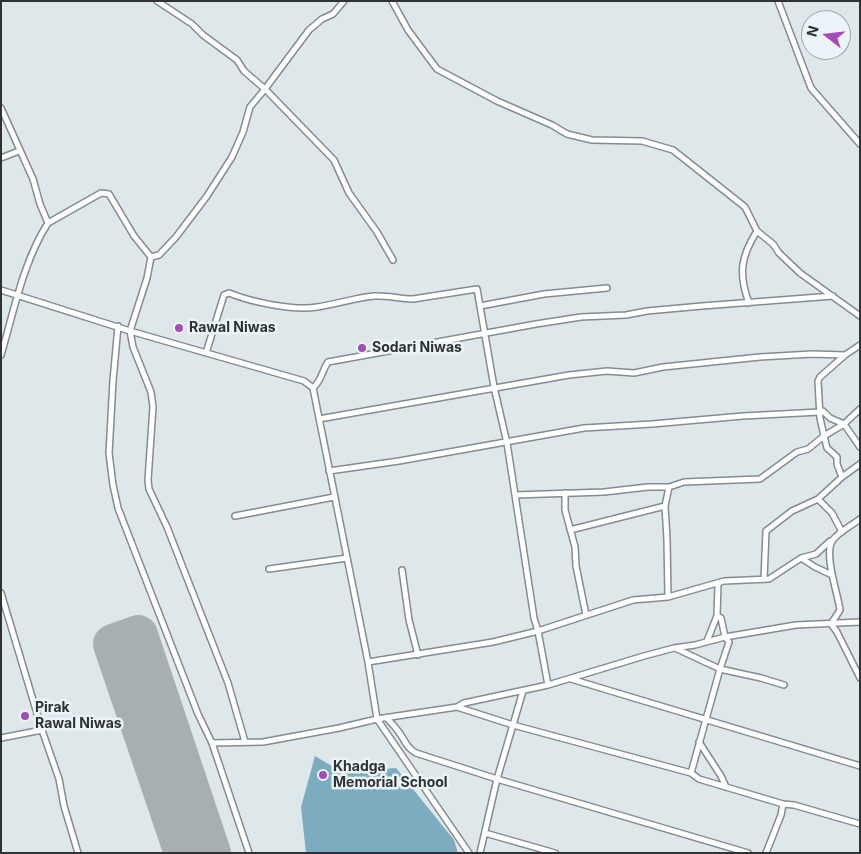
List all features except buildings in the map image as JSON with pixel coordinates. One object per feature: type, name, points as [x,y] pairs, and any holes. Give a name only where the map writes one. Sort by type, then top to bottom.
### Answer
[{"type":"street","points":[[157,1],[192,24],[203,35],[237,60],[244,71],[265,89],[334,160],[349,193],[377,232],[393,260]]},
{"type":"street","points":[[151,257],[159,255],[176,237],[207,196],[232,157],[243,132],[250,107],[309,30],[322,19],[333,14],[344,1]]},
{"type":"street","points":[[392,1],[408,30],[437,69],[497,101],[552,125],[567,134],[592,140],[642,141],[673,150],[745,208],[758,230],[800,273],[860,316]]},
{"type":"street","points":[[778,1],[810,88],[860,144]]},
{"type":"street","points":[[1,108],[33,179],[48,223]]},
{"type":"street","points":[[1,158],[19,151]]},
{"type":"street","points":[[1,355],[18,295],[37,240],[48,223],[100,193],[109,194],[134,236],[151,257],[147,278],[130,331],[133,347],[151,392],[153,408],[149,489],[167,527],[228,683],[245,742]]},
{"type":"street","points":[[749,303],[743,287],[744,255],[758,230]]},
{"type":"street","points":[[480,306],[544,294],[607,288]]},
{"type":"street","points":[[206,353],[224,295],[229,293],[246,300],[292,308],[315,308],[372,296],[390,295],[403,299],[413,299],[477,289],[494,387],[508,443],[534,618],[548,685]]},
{"type":"street","points":[[1,290],[130,331],[304,381],[313,388],[368,662],[377,719],[469,853]]},
{"type":"street","points":[[313,388],[320,382],[328,362],[485,334],[581,318],[833,296]]},
{"type":"street","points":[[118,326],[109,453],[112,485],[128,537],[198,714],[212,743],[250,853]]},
{"type":"street","points":[[842,477],[837,464],[837,457],[827,448],[820,425],[818,380],[845,355],[860,345]]},
{"type":"street","points":[[319,419],[569,375],[607,371],[634,374],[663,367],[760,357],[821,354],[845,355]]},
{"type":"street","points":[[515,495],[604,492],[648,487],[668,487],[684,482],[760,479],[797,452],[808,449],[824,436],[844,424],[860,408]]},
{"type":"street","points":[[329,471],[358,468],[508,443],[584,428],[823,411],[830,418],[844,424],[860,447]]},
{"type":"street","points":[[764,579],[766,531],[792,511],[818,499],[842,477],[860,464]]},
{"type":"street","points":[[668,487],[665,506],[668,596]]},
{"type":"street","points":[[565,492],[566,510],[586,615]]},
{"type":"street","points":[[235,516],[334,496]]},
{"type":"street","points":[[818,499],[832,513],[842,532]]},
{"type":"street","points":[[570,530],[665,506]]},
{"type":"street","points":[[368,662],[493,642],[633,600],[668,596],[724,581],[769,579],[801,558],[816,554],[860,519]]},
{"type":"street","points":[[831,624],[840,610],[838,593],[830,567],[832,542]]},
{"type":"street","points":[[269,568],[347,558]]},
{"type":"street","points":[[801,558],[832,575]]},
{"type":"street","points":[[402,570],[409,620],[418,655]]},
{"type":"street","points":[[707,641],[717,616],[718,584]]},
{"type":"street","points":[[1,593],[42,730],[59,779],[64,806],[78,853]]},
{"type":"street","points":[[691,773],[729,642],[725,637],[721,618],[717,616]]},
{"type":"street","points":[[212,743],[263,742],[377,719],[457,707],[464,703],[571,679],[674,648],[695,646],[725,637],[796,625],[860,622]]},
{"type":"street","points":[[831,624],[837,632],[860,678]]},
{"type":"street","points":[[674,648],[720,669],[784,685]]},
{"type":"street","points":[[571,679],[860,766]]},
{"type":"street","points":[[480,853],[498,779],[523,691]]},
{"type":"street","points":[[457,707],[513,726],[691,773],[699,779],[860,824]]},
{"type":"street","points":[[386,718],[399,732],[410,750],[498,779],[748,853]]},
{"type":"street","points":[[1,738],[42,730]]},
{"type":"street","points":[[699,742],[726,787]]},
{"type":"street","points":[[766,853],[781,815],[783,804]]},
{"type":"street","points":[[485,833],[555,853]]},
{"type":"shaded area","points":[[315,756],[342,772],[396,768],[454,840],[458,853],[306,853],[301,807]]},
{"type":"runway","points":[[184,853],[113,644],[138,635],[211,853]]},
{"type":"place","name":"Rawal Niwas","points":[[179,328]]},
{"type":"place","name":"Sodari Niwas","points":[[362,348]]},
{"type":"place","name":"Pirak Rawal Niwas","points":[[25,716]]},
{"type":"place","name":"Khadga Memorial School","points":[[323,775]]}]
